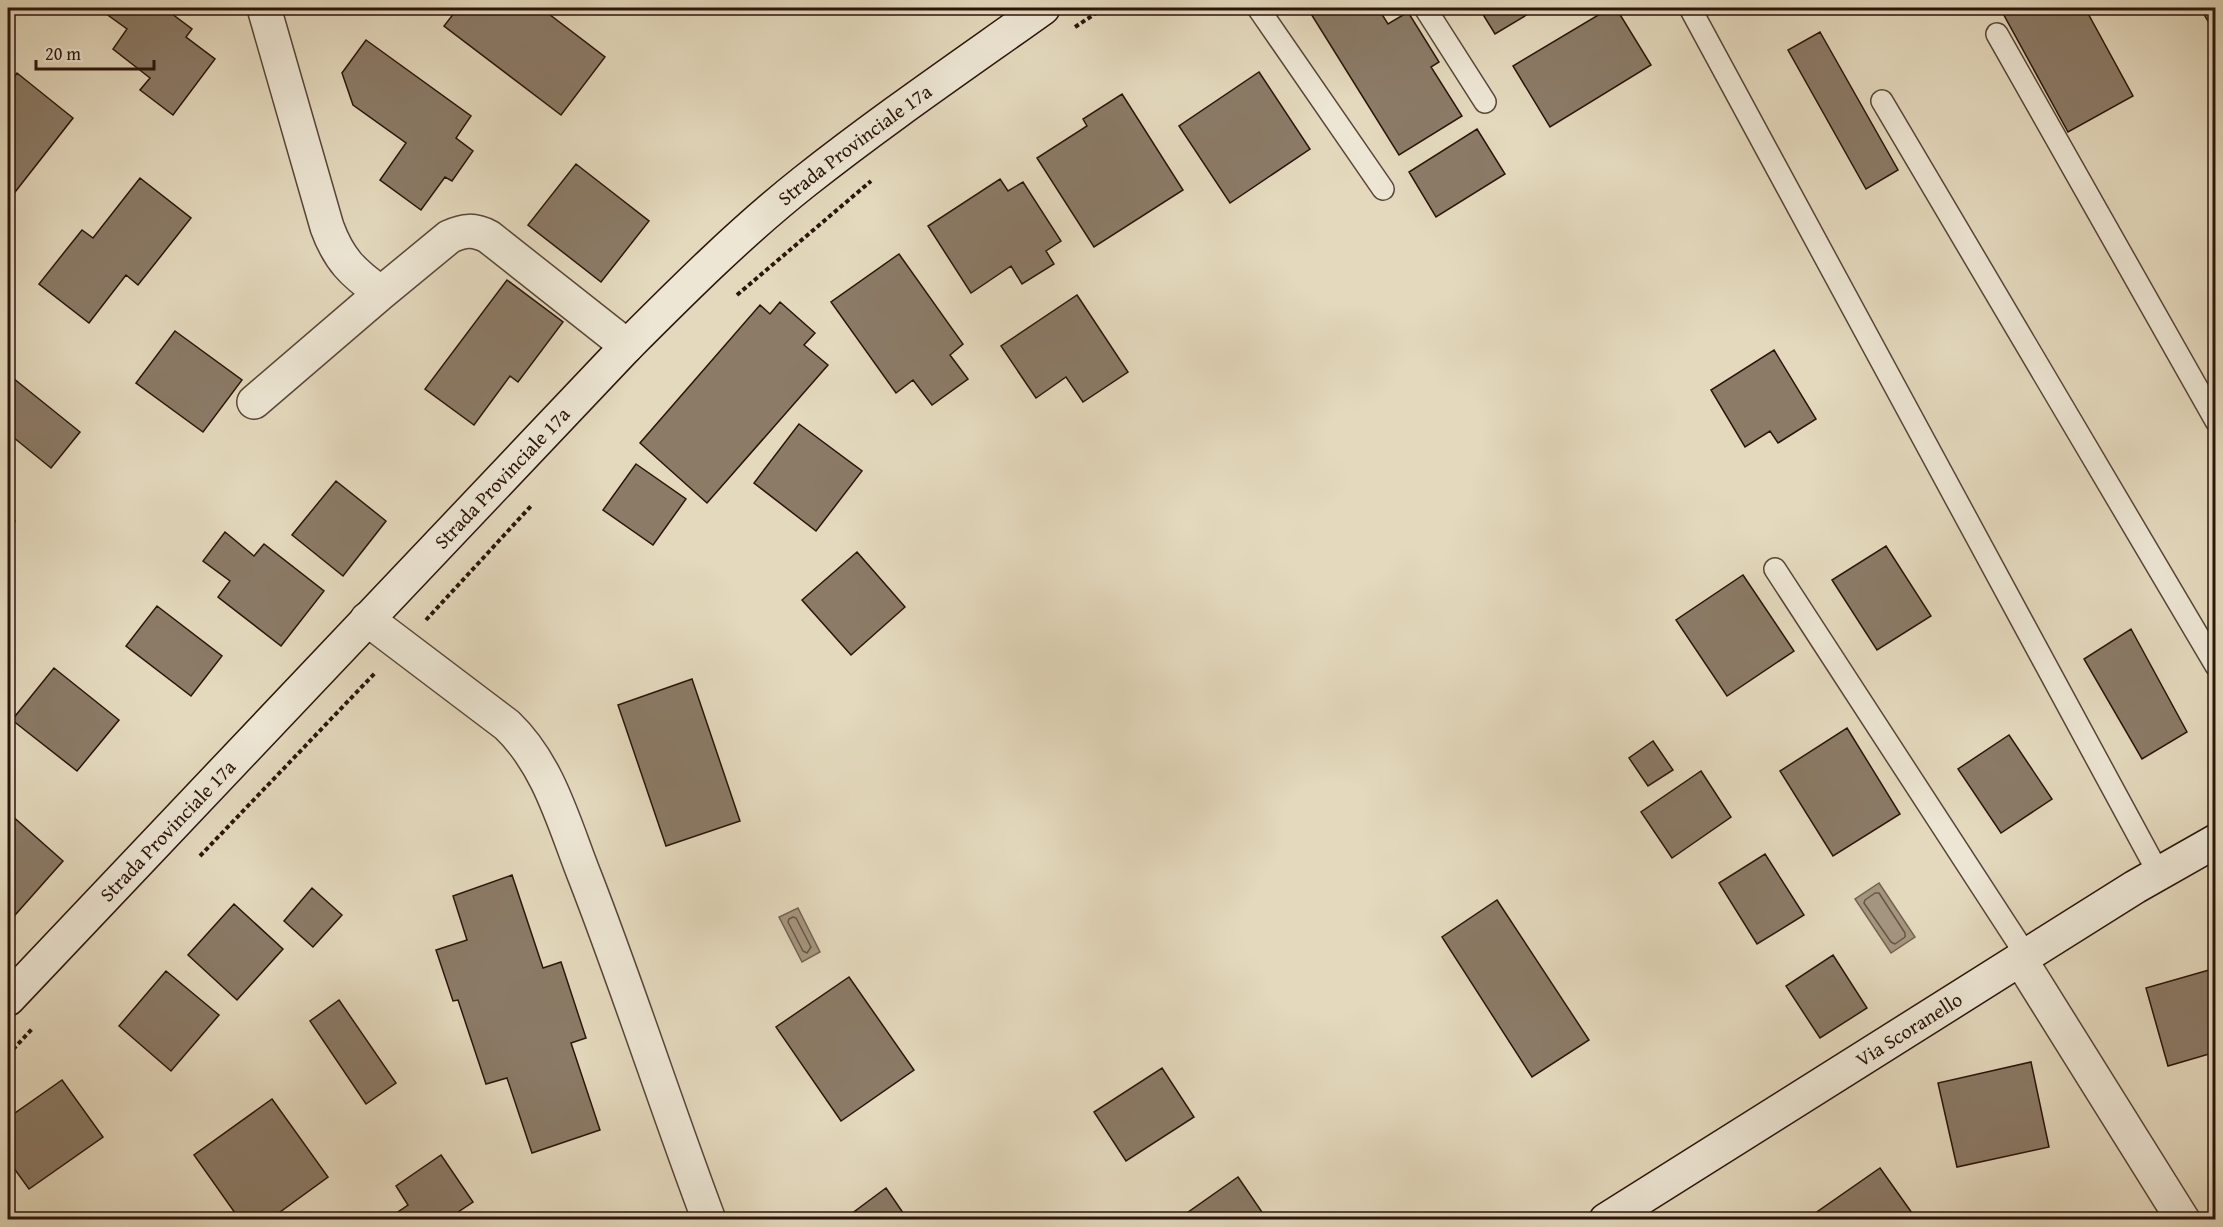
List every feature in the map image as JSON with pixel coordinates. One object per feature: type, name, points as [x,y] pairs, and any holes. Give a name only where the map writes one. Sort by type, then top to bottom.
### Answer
[{"type":"street","points":[[264,8],[333,242],[347,266],[381,293]]},
{"type":"street","name":"Strada Provinciale 17a","points":[[8,999],[627,346],[719,256],[802,183],[884,121],[1043,8]]},
{"type":"street","points":[[254,402],[449,237],[471,230],[489,237],[627,346]]},
{"type":"street","points":[[367,619],[507,724],[541,767],[600,917],[709,1220]]},
{"type":"street","name":"Via Scoranello","points":[[1606,1220],[2023,957],[2216,841]]},
{"type":"street","points":[[2023,957],[2183,1220]]},
{"type":"lane","points":[[1258,8],[1383,189]]},
{"type":"lane","points":[[1425,8],[1485,102]]},
{"type":"lane","points":[[1690,8],[2159,874]]},
{"type":"lane","points":[[1997,34],[2216,421]]},
{"type":"lane","points":[[1882,100],[2216,666]]},
{"type":"lane","points":[[1775,569],[2023,957]]},
{"type":"path","points":[[1075,27],[1104,8]]},
{"type":"path","points":[[734,296],[878,176]]},
{"type":"path","points":[[197,859],[402,645],[538,498]]},
{"type":"path","points":[[8,1055],[40,1021]]},
{"type":"water","points":[[1879,883],[1915,937],[1891,953],[1855,899]]},
{"type":"water","points":[[798,908],[820,952],[802,962],[779,917]]},
{"type":"building","points":[[98,8],[164,8],[192,29],[186,37],[215,59],[173,115],[140,90],[150,78],[113,49],[127,29]]},
{"type":"building","points":[[458,8],[541,8],[605,57],[561,115],[444,26]]},
{"type":"building","points":[[1378,8],[1388,24],[1408,12],[1439,62],[1431,67],[1462,116],[1399,155],[1308,9]]},
{"type":"building","points":[[1479,8],[1538,8],[1495,34]]},
{"type":"building","points":[[1610,8],[1616,8],[1651,65],[1550,127],[1513,66]]},
{"type":"building","points":[[2000,8],[2085,8],[2133,96],[2068,132]]},
{"type":"building","points":[[2200,8],[2216,8],[2216,23],[2211,26]]},
{"type":"building","points":[[1820,32],[1898,170],[1866,189],[1788,50]]},
{"type":"building","points":[[366,40],[471,116],[456,138],[473,151],[452,181],[445,177],[421,210],[380,180],[406,143],[353,105],[342,73]]},
{"type":"building","points":[[1259,72],[1310,149],[1230,203],[1179,126]]},
{"type":"building","points":[[17,73],[73,118],[8,201],[8,86]]},
{"type":"building","points":[[1122,94],[1183,190],[1094,247],[1037,158],[1087,126],[1083,119]]},
{"type":"building","points":[[1477,129],[1505,174],[1436,217],[1409,172]]},
{"type":"building","points":[[576,164],[649,221],[601,282],[528,225]]},
{"type":"building","points":[[140,178],[191,218],[138,285],[126,275],[89,323],[39,284],[82,230],[93,238]]},
{"type":"building","points":[[1000,179],[1008,191],[1023,182],[1061,241],[1046,251],[1054,264],[1022,284],[1011,266],[971,293],[928,226]]},
{"type":"building","points":[[899,254],[963,344],[950,355],[968,379],[932,405],[913,380],[896,393],[831,302]]},
{"type":"building","points":[[507,280],[563,322],[518,382],[510,376],[474,425],[425,389]]},
{"type":"building","points":[[1077,295],[1128,372],[1083,402],[1066,377],[1036,398],[1001,346]]},
{"type":"building","points":[[780,302],[815,333],[804,345],[828,365],[707,503],[640,443],[760,305],[770,314]]},
{"type":"building","points":[[175,331],[242,380],[203,432],[136,383]]},
{"type":"building","points":[[1774,350],[1816,419],[1778,443],[1770,431],[1745,447],[1711,390]]},
{"type":"building","points":[[8,374],[80,432],[51,468],[8,433]]},
{"type":"building","points":[[799,424],[862,471],[816,531],[754,483]]},
{"type":"building","points":[[636,464],[686,499],[653,545],[603,510]]},
{"type":"building","points":[[336,481],[386,521],[343,576],[292,535]]},
{"type":"building","points":[[8,514],[15,521],[8,531]]},
{"type":"building","points":[[225,532],[254,556],[264,544],[324,591],[281,646],[218,597],[230,581],[203,561]]},
{"type":"building","points":[[1886,546],[1931,616],[1877,650],[1832,580]]},
{"type":"building","points":[[857,552],[905,607],[851,655],[802,600]]},
{"type":"building","points":[[1743,575],[1794,651],[1727,696],[1676,620]]},
{"type":"building","points":[[157,606],[222,656],[191,696],[126,646]]},
{"type":"building","points":[[2131,629],[2187,732],[2142,759],[2084,659]]},
{"type":"building","points":[[54,668],[119,720],[77,771],[12,720]]},
{"type":"building","points":[[692,679],[740,821],[666,846],[618,705]]},
{"type":"building","points":[[1847,728],[1900,814],[1833,856],[1780,771]]},
{"type":"building","points":[[2009,735],[2052,799],[2001,833],[1958,769]]},
{"type":"building","points":[[1653,741],[1673,770],[1648,786],[1629,758]]},
{"type":"building","points":[[1701,771],[1731,817],[1672,858],[1641,812]]},
{"type":"building","points":[[10,814],[63,861],[8,923],[8,817]]},
{"type":"building","points":[[1765,854],[1804,915],[1757,944],[1719,883]]},
{"type":"building","points":[[512,875],[543,968],[561,962],[586,1038],[571,1043],[600,1130],[532,1153],[507,1078],[486,1084],[458,1000],[453,1001],[436,950],[467,940],[453,896]]},
{"type":"building","points":[[312,888],[342,915],[313,947],[284,921]]},
{"type":"building","points":[[1497,900],[1589,1040],[1532,1077],[1442,937]]},
{"type":"building","points":[[234,904],[283,949],[237,1000],[188,955]]},
{"type":"building","points":[[1833,955],[1867,1008],[1820,1038],[1786,986]]},
{"type":"building","points":[[2216,968],[2216,1052],[2168,1066],[2146,988]]},
{"type":"building","points":[[166,971],[219,1015],[171,1071],[119,1026]]},
{"type":"building","points":[[849,977],[914,1070],[841,1121],[776,1027]]},
{"type":"building","points":[[339,1000],[396,1083],[366,1104],[310,1021]]},
{"type":"building","points":[[2031,1062],[2049,1147],[1957,1167],[1938,1083]]},
{"type":"building","points":[[1162,1068],[1194,1117],[1126,1161],[1094,1112]]},
{"type":"building","points":[[62,1080],[103,1137],[29,1189],[8,1160],[8,1118]]},
{"type":"building","points":[[272,1099],[328,1177],[269,1220],[240,1220],[194,1155]]},
{"type":"building","points":[[441,1155],[473,1202],[446,1220],[386,1220],[408,1205],[396,1186]]},
{"type":"building","points":[[1880,1168],[1917,1220],[1818,1220],[1814,1214]]},
{"type":"building","points":[[1238,1177],[1264,1215],[1258,1220],[1187,1220],[1184,1215]]},
{"type":"building","points":[[886,1188],[908,1220],[843,1220]]}]
